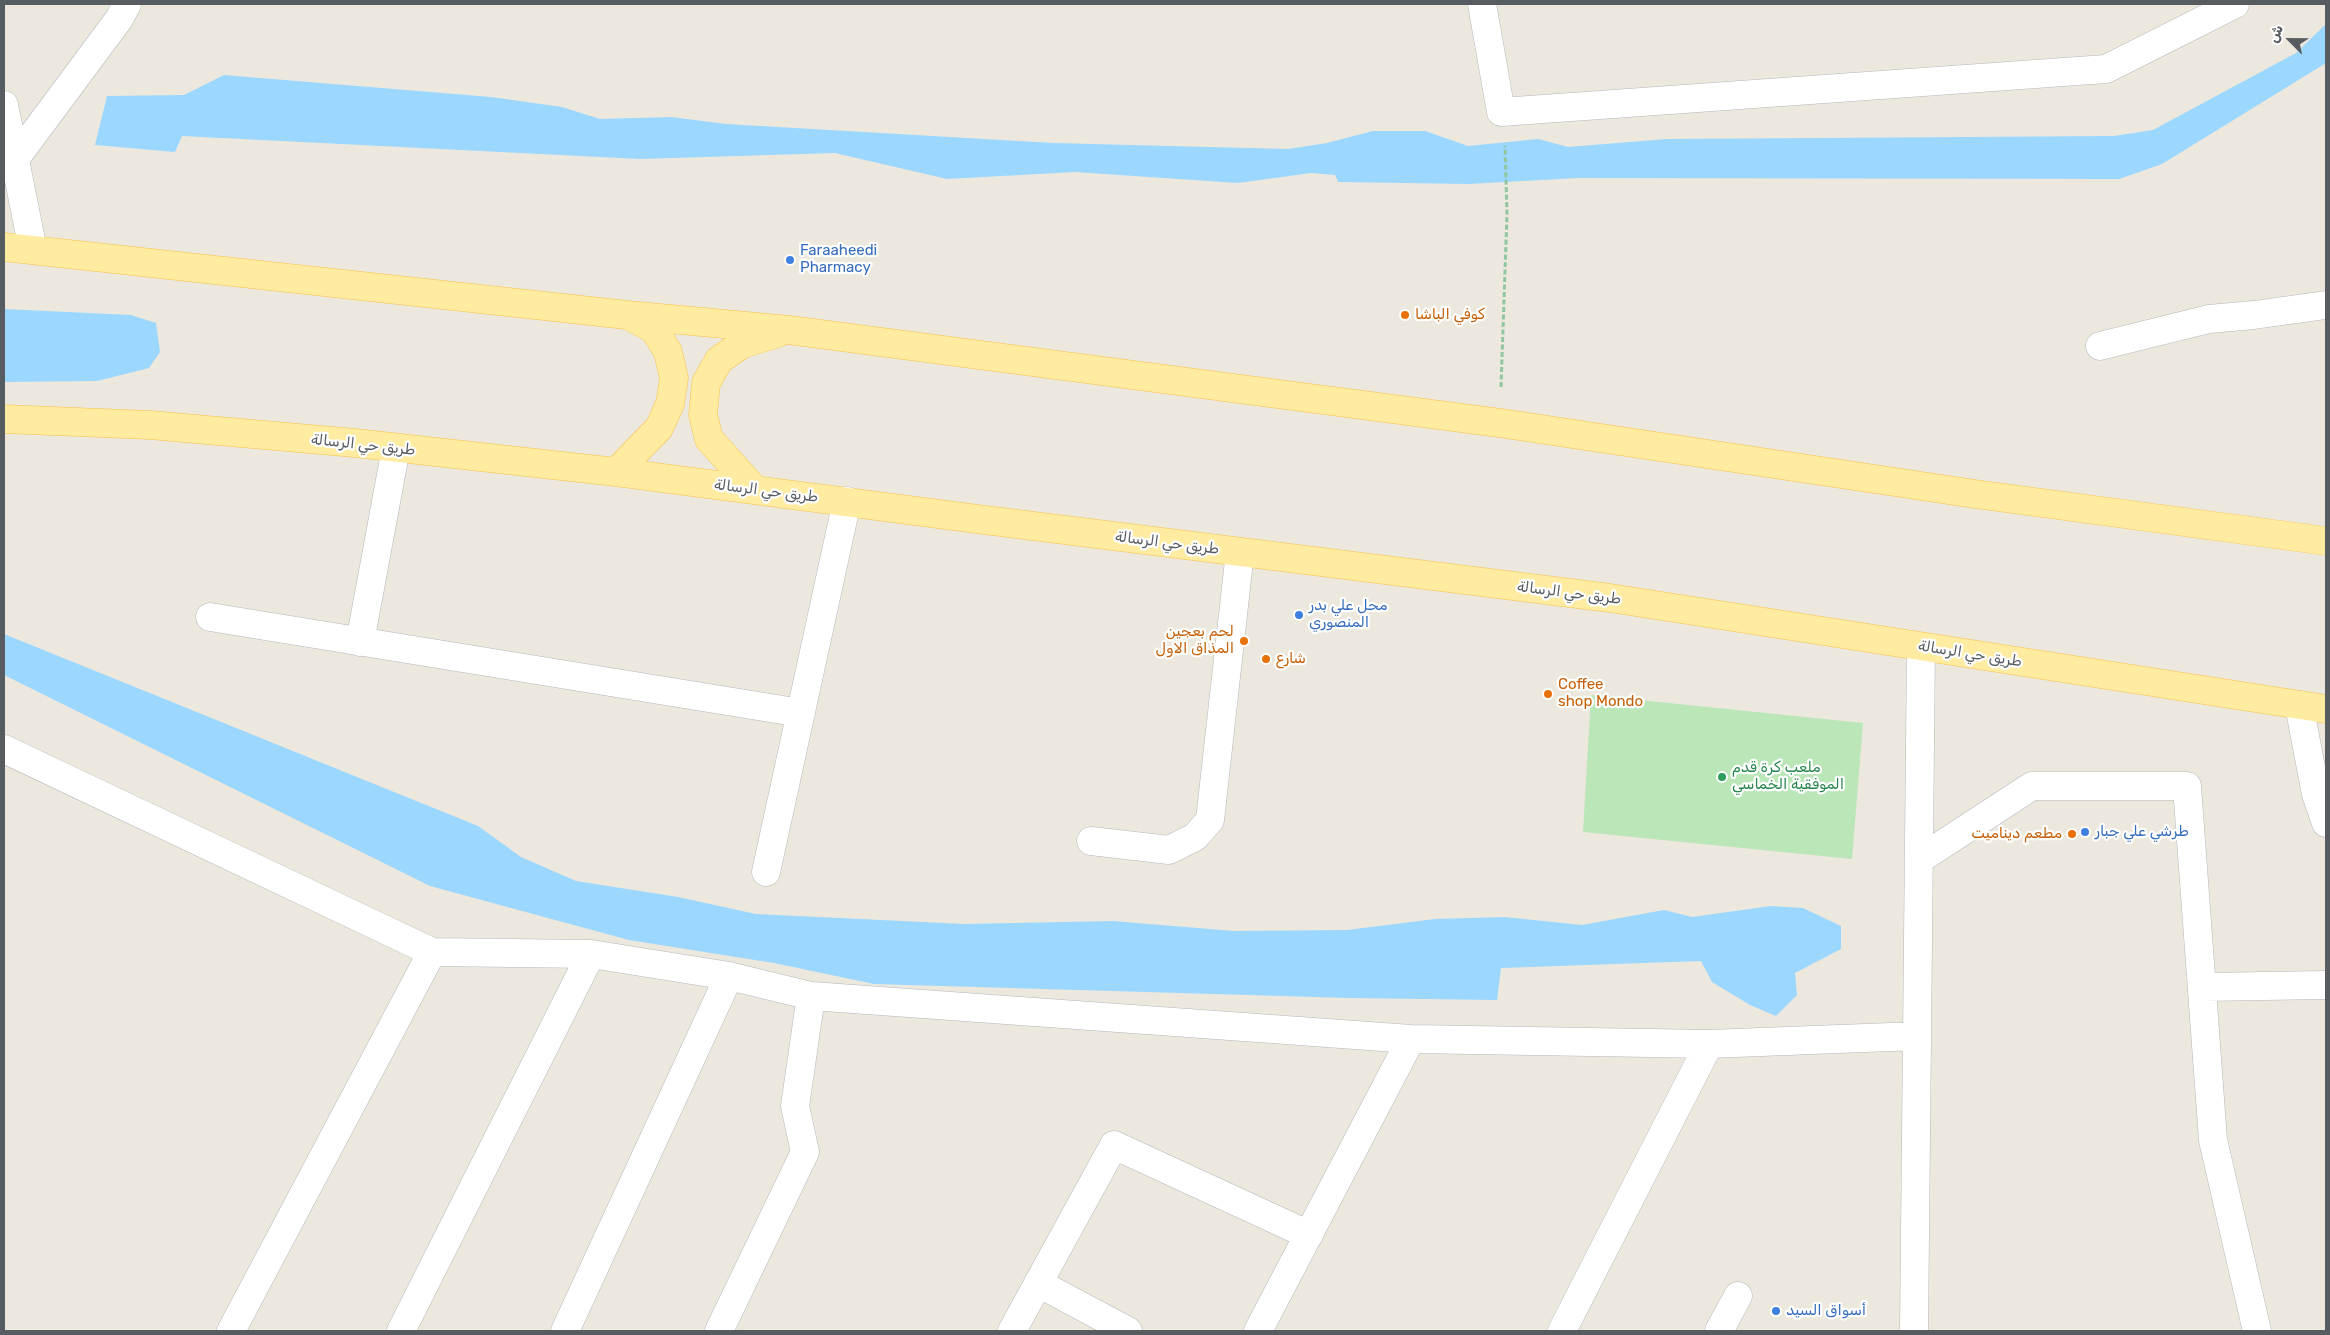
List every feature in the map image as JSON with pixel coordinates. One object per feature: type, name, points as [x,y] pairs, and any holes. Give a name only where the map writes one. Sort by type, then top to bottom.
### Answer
[{"type":"main road","points":[[4,248],[627,316],[789,330],[1500,423],[1966,492],[2326,541]]},
{"type":"main road","points":[[616,472],[659,428],[670,404],[674,378],[668,352],[654,329],[627,316]]},
{"type":"main road","points":[[755,490],[709,439],[703,415],[706,383],[719,360],[742,344],[789,330]]},
{"type":"main road","name":"طريق حي الرسالة","points":[[4,419],[150,425],[396,448],[616,472],[1610,598],[2326,709]]},
{"type":"street","points":[[15,159],[119,19],[127,4]]},
{"type":"street","points":[[1482,4],[1501,112],[2106,69],[2235,4]]},
{"type":"street","points":[[4,106],[34,250]]},
{"type":"street","points":[[2100,346],[2209,319],[2326,305]]},
{"type":"street","points":[[360,642],[396,448]]},
{"type":"street","points":[[766,872],[847,501]]},
{"type":"street","points":[[1091,840],[1168,850],[1195,837],[1210,820],[1240,552]]},
{"type":"street","points":[[210,617],[801,713]]},
{"type":"street","points":[[1914,1331],[1921,647]]},
{"type":"street","points":[[2299,705],[2316,794],[2326,823]]},
{"type":"street","points":[[4,749],[432,952],[591,954],[729,976],[811,996],[1411,1039],[1709,1044],[1917,1036]]},
{"type":"street","points":[[1920,859],[2032,786],[2187,786],[2213,1140],[2257,1331]]},
{"type":"street","points":[[231,1331],[432,952]]},
{"type":"street","points":[[401,1331],[591,954]]},
{"type":"street","points":[[565,1331],[729,976]]},
{"type":"street","points":[[2203,987],[2326,985]]},
{"type":"street","points":[[719,1331],[804,1152],[795,1106],[811,996]]},
{"type":"street","points":[[1258,1331],[1411,1039]]},
{"type":"street","points":[[1562,1331],[1709,1044]]},
{"type":"street","points":[[1012,1331],[1114,1145],[1308,1235]]},
{"type":"street","points":[[1038,1283],[1128,1331]]},
{"type":"street","points":[[1719,1331],[1738,1296]]},
{"type":"path","points":[[1500,423],[1507,214],[1504,138]]},
{"type":"green space","name":"ملعب كرة قدم الموفقية الخماسي","points":[[1591,695],[1863,723],[1852,859],[1583,832]]},
{"type":"water","points":[[2326,24],[2326,63],[2162,164],[2119,179],[1578,178],[1469,184],[1338,182],[1335,175],[1311,173],[1238,183],[1075,172],[947,179],[835,153],[640,159],[182,136],[175,152],[95,145],[107,96],[184,95],[224,75],[491,97],[562,107],[600,119],[671,117],[726,124],[1053,143],[1288,149],[1327,143],[1373,131],[1425,131],[1468,146],[1538,139],[1568,147],[1667,139],[2114,136],[2153,130],[2296,53]]},
{"type":"water","points":[[4,309],[131,315],[156,323],[160,352],[149,368],[97,381],[4,382]]},
{"type":"water","points":[[4,634],[478,826],[521,857],[576,881],[678,897],[756,914],[964,924],[1113,921],[1234,931],[1347,930],[1435,919],[1504,917],[1582,925],[1664,910],[1692,917],[1771,906],[1803,908],[1841,926],[1841,949],[1795,973],[1797,995],[1776,1016],[1750,1005],[1712,982],[1701,961],[1501,968],[1497,1000],[1349,998],[874,984],[774,963],[629,940],[430,886],[4,675]]},
{"type":"place","name":"Faraaheedi Pharmacy","points":[[790,260]]},
{"type":"place","name":"كوفي الباشا","points":[[1405,315]]},
{"type":"place","name":"محل علي بدر المنصوري","points":[[1299,615]]},
{"type":"place","name":"لحم بعجين المذاق الاول","points":[[1244,641]]},
{"type":"place","name":"شارع","points":[[1266,659]]},
{"type":"place","name":"Coffee shop Mondo","points":[[1548,694]]},
{"type":"place","name":"ملعب كرة قدم الموفقية الخماسي","points":[[1722,777]]},
{"type":"place","name":"طرشي علي جبار","points":[[2085,832]]},
{"type":"place","name":"مطعم ديناميت","points":[[2072,834]]},
{"type":"place","name":"أسواق السيد","points":[[1776,1311]]}]
